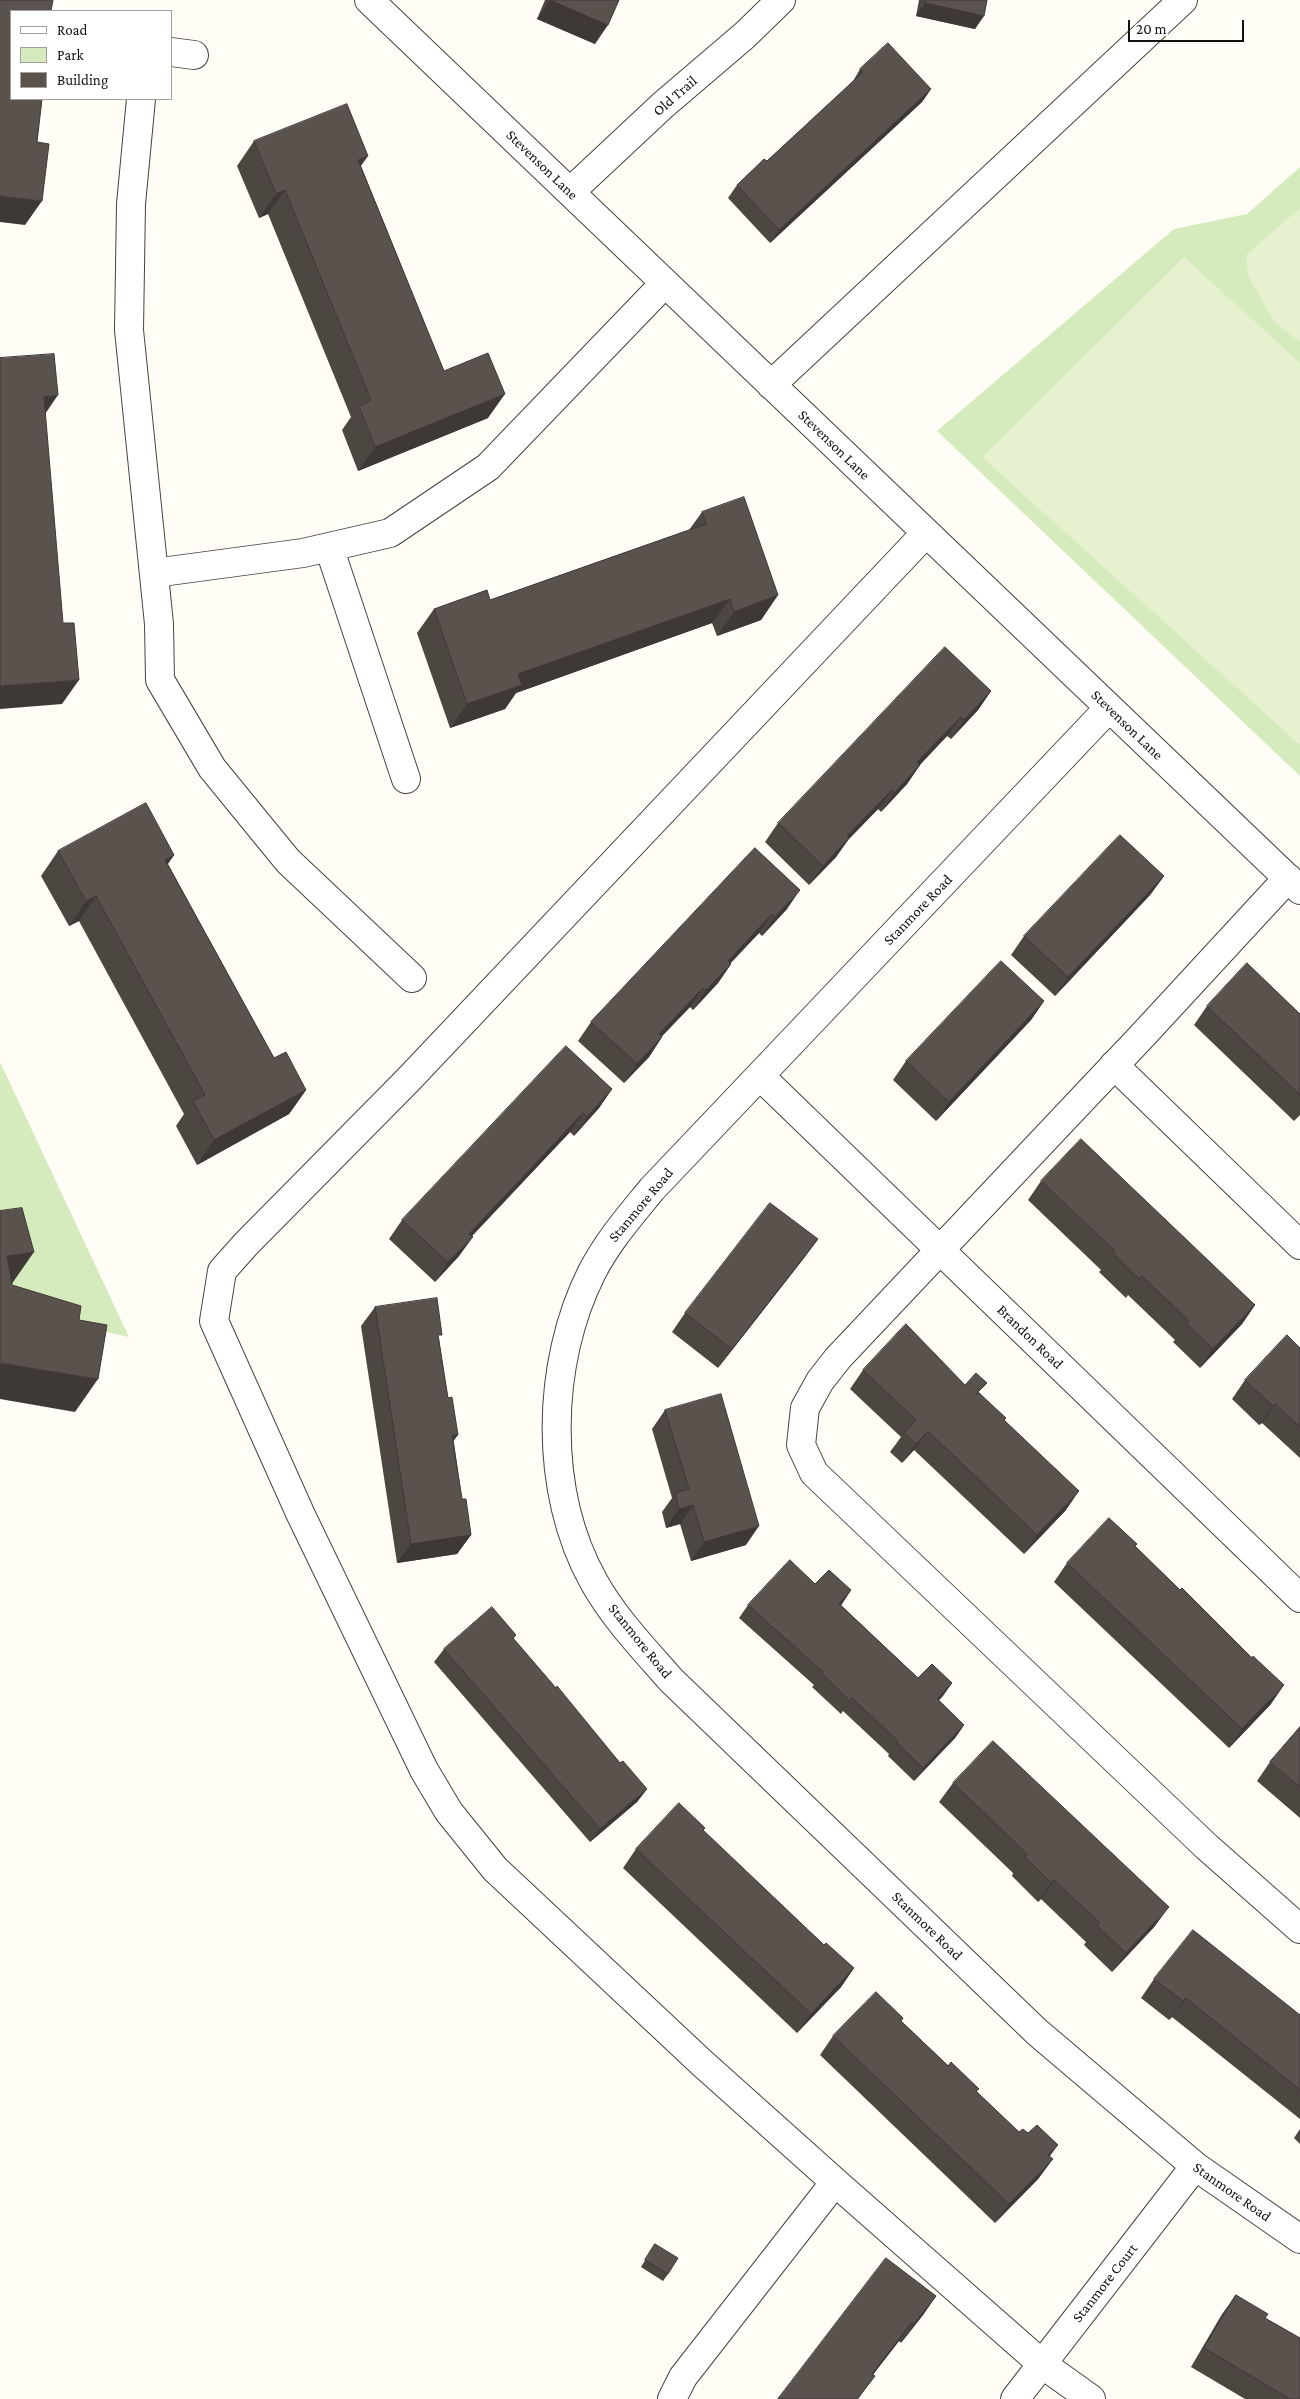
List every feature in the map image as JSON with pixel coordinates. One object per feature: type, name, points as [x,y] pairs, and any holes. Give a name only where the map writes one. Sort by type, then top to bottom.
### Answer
[{"type":"street","name":"Old Trail","points":[[570,192],[663,106],[745,35],[781,0]]},
{"type":"street","points":[[771,384],[1184,0]]},
{"type":"street","name":"Stevenson Lane","points":[[374,2],[570,192],[1294,884]]},
{"type":"street","points":[[141,100],[131,204],[129,330],[159,624],[160,680],[212,768],[288,860],[412,978]]},
{"type":"street","points":[[154,573],[303,552],[390,533],[488,467],[665,283]]},
{"type":"street","points":[[926,533],[408,1080],[246,1244],[222,1271],[214,1321],[300,1513],[424,1770],[449,1812],[495,1869],[702,2063],[835,2182],[1042,2364],[1091,2399]]},
{"type":"street","points":[[329,547],[406,779]]},
{"type":"street","name":"Stanmore Road","points":[[1110,708],[652,1190],[615,1234],[592,1272],[574,1314],[561,1367],[556,1421],[560,1481],[573,1532],[594,1581],[626,1629],[671,1680],[1037,2032],[1194,2166],[1300,2239]]},
{"type":"street","points":[[1294,884],[1114,1065],[838,1358],[820,1381],[805,1408],[801,1445],[814,1473],[1207,1847],[1300,1929]]},
{"type":"street","points":[[1114,1065],[1300,1245]]},
{"type":"street","name":"Brandon Road","points":[[760,1076],[1300,1598]]},
{"type":"street","name":"Stanmore Court","points":[[1015,2399],[1194,2166]]},
{"type":"street","points":[[672,2399],[683,2377],[835,2182]]},
{"type":"green space","points":[[1300,167],[1300,776],[937,431],[1174,229],[1247,214]]},
{"type":"green space","points":[[1300,208],[1300,342],[1275,322],[1248,276],[1246,255]]},
{"type":"green space","points":[[1184,257],[1300,363],[1300,745],[982,457]]},
{"type":"green space","points":[[0,1062],[129,1337],[18,1313],[0,1244]]},
{"type":"building","points":[[0,0],[53,0],[51,10],[10,10],[10,100],[42,100],[37,142],[49,144],[42,201],[0,196]]},
{"type":"building","points":[[550,0],[619,0],[608,25]]},
{"type":"building","points":[[926,0],[987,0],[984,16],[925,3]]},
{"type":"building","points":[[888,43],[931,89],[779,230],[737,185],[764,159],[767,161],[863,72],[860,69]]},
{"type":"building","points":[[347,104],[368,156],[358,160],[444,371],[488,353],[505,394],[375,447],[359,406],[371,400],[285,190],[276,194],[254,141]]},
{"type":"building","points":[[54,354],[58,395],[44,397],[63,623],[74,623],[79,680],[0,686],[0,358]]},
{"type":"building","points":[[744,497],[778,595],[734,612],[730,599],[518,674],[522,685],[467,704],[434,609],[487,590],[490,600],[706,524],[702,512]]},
{"type":"building","points":[[945,647],[991,691],[964,720],[961,717],[917,762],[920,765],[894,793],[892,790],[847,836],[849,838],[823,866],[778,823]]},
{"type":"building","points":[[146,803],[174,855],[165,860],[274,1058],[286,1052],[306,1090],[214,1140],[193,1101],[205,1095],[96,896],[86,901],[58,851]]},
{"type":"building","points":[[1120,835],[1164,876],[1068,977],[1024,936]]},
{"type":"building","points":[[755,848],[800,890],[775,917],[772,914],[728,961],[731,964],[706,990],[703,988],[659,1034],[662,1037],[637,1064],[591,1022]]},
{"type":"building","points":[[1001,961],[1044,1001],[949,1102],[906,1061]]},
{"type":"building","points":[[1247,963],[1300,1014],[1300,1095],[1207,1006]]},
{"type":"building","points":[[566,1046],[612,1089],[587,1117],[583,1113],[469,1234],[473,1237],[448,1262],[402,1220]]},
{"type":"building","points":[[1081,1139],[1255,1305],[1213,1349],[1186,1323],[1189,1321],[1142,1276],[1139,1279],[1113,1253],[1115,1251],[1041,1181]]},
{"type":"building","points":[[770,1203],[818,1239],[732,1349],[685,1313]]},
{"type":"building","points":[[22,1208],[34,1252],[7,1256],[12,1285],[81,1306],[79,1320],[107,1325],[98,1379],[0,1363],[0,1211]]},
{"type":"building","points":[[437,1298],[442,1335],[438,1335],[448,1398],[452,1397],[458,1435],[452,1435],[462,1499],[466,1499],[471,1535],[411,1544],[375,1307]]},
{"type":"building","points":[[906,1324],[965,1385],[976,1373],[987,1383],[976,1394],[979,1393],[1006,1418],[1004,1420],[1079,1491],[1037,1535],[928,1431],[916,1444],[904,1433],[916,1420],[863,1370]]},
{"type":"building","points":[[1287,1335],[1300,1348],[1300,1427],[1275,1404],[1273,1406],[1245,1380]]},
{"type":"building","points":[[721,1394],[759,1526],[704,1542],[693,1505],[679,1509],[675,1493],[689,1489],[665,1410]]},
{"type":"building","points":[[1109,1518],[1137,1544],[1135,1546],[1180,1590],[1182,1588],[1252,1658],[1253,1656],[1284,1685],[1242,1729],[1067,1563]]},
{"type":"building","points":[[790,1560],[815,1584],[829,1570],[851,1590],[839,1604],[918,1678],[932,1664],[952,1683],[937,1699],[964,1725],[923,1768],[897,1743],[898,1741],[852,1698],[850,1701],[822,1674],[823,1672],[748,1605]]},
{"type":"building","points":[[492,1607],[516,1635],[513,1638],[556,1688],[557,1686],[620,1763],[623,1761],[647,1789],[600,1829],[444,1649]]},
{"type":"building","points":[[1300,1727],[1300,1787],[1270,1762]]},
{"type":"building","points":[[993,1741],[1169,1907],[1126,1953],[1097,1926],[1100,1923],[1054,1880],[1051,1883],[1025,1857],[1027,1854],[953,1783]]},
{"type":"building","points":[[679,1803],[705,1828],[703,1830],[824,1945],[826,1943],[854,1968],[811,2014],[636,1849]]},
{"type":"building","points":[[1193,1930],[1300,2015],[1300,2090],[1186,1998],[1183,2001],[1154,1979]]},
{"type":"building","points":[[876,1992],[903,2018],[901,2021],[948,2066],[951,2062],[979,2089],[976,2091],[1019,2132],[1023,2129],[1028,2133],[1037,2125],[1058,2145],[1048,2155],[1053,2159],[1009,2204],[833,2036]]},
{"type":"building","points":[[655,2244],[678,2258],[668,2274],[645,2260]]},
{"type":"building","points":[[886,2258],[936,2296],[914,2324],[912,2322],[872,2374],[875,2376],[857,2399],[778,2399]]},
{"type":"building","points":[[1236,2295],[1268,2314],[1265,2318],[1300,2338],[1300,2399],[1290,2399],[1204,2348]]}]
